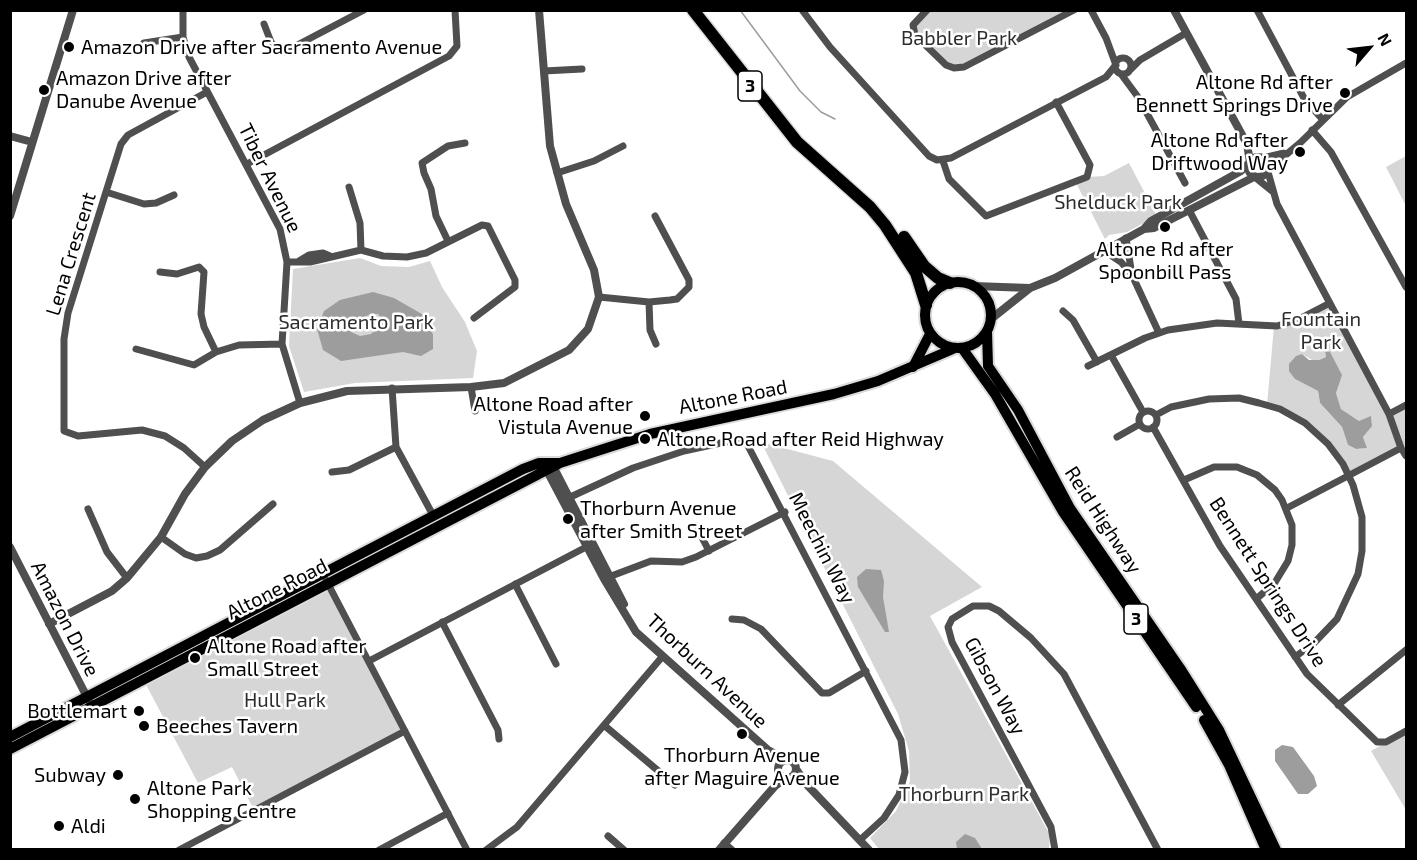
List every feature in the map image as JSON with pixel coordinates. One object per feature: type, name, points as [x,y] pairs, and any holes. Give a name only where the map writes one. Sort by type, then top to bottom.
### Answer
[{"type":"highway","name":"3","points":[[693,10],[796,142],[870,207],[885,225],[916,273],[926,305]]},
{"type":"highway","name":"3","points":[[702,10],[756,82],[803,137],[840,174],[880,207],[924,266],[938,278],[950,283]]},
{"type":"main road","points":[[950,283],[973,286],[986,297],[989,325],[976,344],[958,349],[942,345],[930,333],[925,323],[926,305],[935,291],[950,283]]},
{"type":"main road","name":"Reid Highway","points":[[989,325],[988,366],[1018,410],[1070,508],[1180,668],[1219,730],[1276,849]]},
{"type":"main road","points":[[913,367],[930,333]]},
{"type":"main road","name":"Reid Highway","points":[[958,349],[995,394],[1063,512],[1193,701],[1229,765],[1266,849]]},
{"type":"main road","name":"Altone Road","points":[[325,578],[438,526],[554,467],[650,434],[799,403],[888,376],[958,349]]},
{"type":"main road","name":"Altone Road","points":[[10,749],[89,702],[325,578],[433,515],[531,465],[554,467]]},
{"type":"main road","name":"Altone Road","points":[[10,737],[89,702]]},
{"type":"street","points":[[10,216],[73,10]]},
{"type":"street","name":"Tiber Avenue","points":[[183,10],[183,37],[189,57],[248,164],[280,228],[287,262],[282,344],[300,403]]},
{"type":"street","points":[[264,24],[271,42],[284,52],[364,10]]},
{"type":"street","points":[[248,164],[449,56],[457,46],[455,10]]},
{"type":"street","points":[[49,624],[112,591],[128,578],[162,537],[185,494],[205,467],[232,441],[263,420],[300,403],[347,391],[471,387],[504,383],[569,350],[588,330],[599,297],[594,270],[566,204],[550,146],[539,10]]},
{"type":"street","points":[[802,10],[830,47],[929,156],[943,160],[1106,77],[1130,70],[1140,60],[1186,33]]},
{"type":"street","points":[[927,10],[913,25],[915,35],[946,65],[954,68],[964,67],[1074,10]]},
{"type":"street","points":[[1092,10],[1106,38],[1115,66],[1138,98],[1185,183]]},
{"type":"street","points":[[1174,10],[1247,144],[1262,158],[1274,193],[1389,414],[1401,448],[1407,456]]},
{"type":"street","points":[[1257,10],[1305,100],[1323,120]]},
{"type":"street","points":[[144,43],[183,37]]},
{"type":"street","points":[[1106,38],[1130,63],[1138,98]]},
{"type":"street","points":[[1106,77],[1124,59],[1162,47]]},
{"type":"street","points":[[989,325],[1030,288],[1055,278],[1144,229],[1154,228],[1255,177],[1263,177],[1358,89],[1407,63]]},
{"type":"street","points":[[544,71],[582,69]]},
{"type":"street","name":"Lena Crescent","points":[[205,467],[184,448],[165,436],[142,430],[78,436],[64,431],[64,339],[68,313],[121,144],[128,135],[207,92]]},
{"type":"street","points":[[943,160],[949,178],[986,216],[1004,212],[1088,177],[1090,165],[1056,102]]},
{"type":"street","points":[[1312,130],[1331,152],[1407,287]]},
{"type":"street","points":[[10,136],[32,142]]},
{"type":"street","points":[[448,241],[436,216],[431,189],[422,163],[448,146],[465,143]]},
{"type":"street","points":[[1247,144],[1250,173],[1274,193]]},
{"type":"street","points":[[557,173],[594,160],[623,146]]},
{"type":"street","points":[[1144,229],[1151,221],[1241,171],[1249,163],[1289,152]]},
{"type":"street","points":[[349,187],[360,223],[361,250]]},
{"type":"street","points":[[106,192],[144,204],[156,203],[174,195]]},
{"type":"street","points":[[1189,210],[1236,299],[1239,324]]},
{"type":"street","points":[[599,297],[649,302],[676,299],[689,287],[689,280],[655,216]]},
{"type":"street","points":[[287,262],[299,261],[309,255],[323,253],[330,256],[361,250],[383,256],[407,257],[426,253],[482,225],[488,226],[515,280],[515,287],[480,311],[474,318]]},
{"type":"street","points":[[1126,238],[1132,275]]},
{"type":"street","points":[[1103,250],[1121,262],[1132,275],[1159,333]]},
{"type":"street","points":[[160,272],[177,274],[199,267],[204,272],[201,314],[204,327],[216,352]]},
{"type":"street","points":[[973,286],[1030,288]]},
{"type":"street","points":[[649,302],[650,330],[656,344]]},
{"type":"street","points":[[1088,366],[1159,333],[1196,325],[1277,326],[1299,319],[1330,303]]},
{"type":"street","points":[[1063,311],[1073,320],[1097,362]]},
{"type":"street","points":[[136,349],[194,365],[216,352],[239,345],[282,344]]},
{"type":"street","points":[[1111,355],[1143,412]]},
{"type":"street","points":[[471,387],[475,411]]},
{"type":"street","points":[[392,388],[396,447],[438,526]]},
{"type":"street","points":[[1156,415],[1182,404],[1219,398],[1239,398],[1267,405],[1296,417],[1321,436],[1336,453],[1349,476],[1362,517],[1359,574],[1337,619],[1314,643],[1295,657]]},
{"type":"street","points":[[1389,414],[1407,405]]},
{"type":"street","points":[[1140,424],[1139,417],[1143,412],[1150,411],[1156,415]]},
{"type":"street","points":[[1140,424],[1147,428],[1153,427],[1156,415]]},
{"type":"street","points":[[1117,438],[1140,424]]},
{"type":"street","name":"Bennett Springs Drive","points":[[1153,427],[1220,546],[1307,674],[1377,742],[1386,742],[1407,731]]},
{"type":"street","name":"Meechin Way","points":[[566,499],[633,468],[684,451],[739,439],[747,444],[901,740],[905,772],[903,785],[891,808],[860,840]]},
{"type":"street","points":[[332,472],[349,470],[396,447]]},
{"type":"street","points":[[1287,508],[1401,448]]},
{"type":"street","name":"Thorburn Avenue","points":[[554,467],[566,499],[607,578],[626,608],[626,614],[636,632],[768,750],[794,762],[796,769]]},
{"type":"street","points":[[1184,480],[1214,467],[1247,470],[1275,490],[1287,508],[1293,536],[1288,561],[1274,584],[1256,599]]},
{"type":"street","points":[[162,537],[185,554],[196,558],[207,556],[220,550],[273,504]]},
{"type":"street","points":[[88,509],[107,552],[128,578]]},
{"type":"street","points":[[607,578],[651,561],[682,562],[784,513]]},
{"type":"street","points":[[696,526],[709,551]]},
{"type":"street","points":[[369,661],[590,545]]},
{"type":"street","name":"Amazon Drive","points":[[10,547],[89,702]]},
{"type":"street","points":[[325,578],[467,849]]},
{"type":"street","points":[[515,584],[556,664]]},
{"type":"street","name":"Gibson Way","points":[[1055,849],[1051,827],[952,642],[948,627],[952,619],[973,606],[989,606],[999,611],[1031,638],[1064,674],[1158,849]]},
{"type":"street","points":[[732,619],[744,620],[761,629],[822,693],[829,693],[867,671]]},
{"type":"street","points":[[442,622],[498,730],[499,739]]},
{"type":"street","points":[[1338,705],[1407,650]]},
{"type":"street","points":[[486,849],[517,827],[662,657]]},
{"type":"street","points":[[605,726],[675,785]]},
{"type":"street","points":[[179,849],[405,731]]},
{"type":"street","name":"Thorburn Avenue","points":[[768,750],[783,774]]},
{"type":"street","points":[[732,849],[721,846],[775,786],[783,774],[787,760]]},
{"type":"street","points":[[783,774],[796,769],[808,786],[869,849]]},
{"type":"street","points":[[783,774],[808,786]]},
{"type":"street","points":[[379,849],[448,813]]},
{"type":"street","points":[[608,836],[624,849]]},
{"type":"green space","name":"Babbler Park","points":[[927,11],[1074,11],[954,68],[915,35],[917,17]]},
{"type":"green space","points":[[1406,156],[1406,206],[1386,167]]},
{"type":"green space","name":"Shelduck Park","points":[[1129,163],[1157,216],[1127,232],[1109,235],[1105,239],[1076,183],[1087,177],[1104,176]]},
{"type":"green space","name":"Sacramento Park","points":[[360,258],[381,266],[409,267],[430,261],[442,287],[465,322],[477,351],[473,378],[355,383],[304,392],[289,346],[293,269]]},
{"type":"green space","name":"Fountain Park","points":[[1330,303],[1389,414],[1406,405],[1406,456],[1401,448],[1349,476],[1321,436],[1267,405],[1274,326]],"holes":[[[1325,351],[1341,374],[1336,393],[1341,409],[1359,421],[1371,417],[1372,425],[1363,437],[1367,448],[1356,449],[1348,445],[1342,427],[1320,403],[1318,391],[1295,379],[1302,354],[1312,360],[1319,360],[1326,357]]]},
{"type":"green space","name":"Thorburn Park","points":[[761,442],[833,461],[982,587],[930,616],[1050,835],[1049,849],[879,849],[870,838],[896,811],[910,781],[909,751],[898,714]]},
{"type":"green space","name":"Hull Park","points":[[328,583],[405,731],[254,810],[232,767],[198,783],[143,679]]},
{"type":"green space","points":[[1406,731],[1406,810],[1371,751]]},
{"type":"shaded area","points":[[373,292],[394,298],[427,317],[433,335],[433,349],[421,356],[403,352],[341,361],[323,350],[317,329],[324,311],[340,300]],"holes":[[[371,314],[378,314],[383,320],[371,334],[360,336],[351,332],[350,324]]]},
{"type":"shaded area","points":[[1325,351],[1330,352],[1342,375],[1336,393],[1341,409],[1359,421],[1371,416],[1372,426],[1363,437],[1367,448],[1356,449],[1348,445],[1342,427],[1320,403],[1318,391],[1295,379],[1289,371],[1289,364],[1296,356],[1302,354],[1309,360],[1319,360],[1326,357]]},
{"type":"shaded area","points":[[866,569],[881,570],[889,632],[885,632],[858,587],[857,577]]},
{"type":"shaded area","points":[[1282,745],[1293,747],[1314,776],[1317,786],[1308,794],[1298,794],[1275,761],[1275,750]]},
{"type":"shaded area","points":[[965,834],[975,838],[982,849],[957,849],[956,842]]},
{"type":"waterway","points":[[740,10],[800,91],[821,112],[835,119]]},
{"type":"place","name":"Amazon Drive after Sacramento Avenue","points":[[69,47]]},
{"type":"place","name":"Amazon Drive after Danube Avenue","points":[[44,90]]},
{"type":"place","name":"Altone Rd after Bennett Springs Drive","points":[[1345,93]]},
{"type":"place","name":"Altone Rd after Driftwood Way","points":[[1300,152]]},
{"type":"place","name":"Altone Rd after Spoonbill Pass","points":[[1165,227]]},
{"type":"place","name":"Altone Road after Vistula Avenue","points":[[645,416]]},
{"type":"place","name":"Altone Road after Reid Highway","points":[[645,439]]},
{"type":"place","name":"Thorburn Avenue after Smith Street","points":[[568,519]]},
{"type":"place","name":"Altone Road after Small Street","points":[[195,658]]},
{"type":"place","name":"Bottlemart","points":[[139,711]]},
{"type":"place","name":"Beeches Tavern","points":[[144,726]]},
{"type":"place","name":"Thorburn Avenue after Maguire Avenue","points":[[742,734]]},
{"type":"place","name":"Subway","points":[[118,775]]},
{"type":"place","name":"Altone Park Shopping Centre","points":[[135,799]]},
{"type":"place","name":"Aldi","points":[[59,826]]}]
